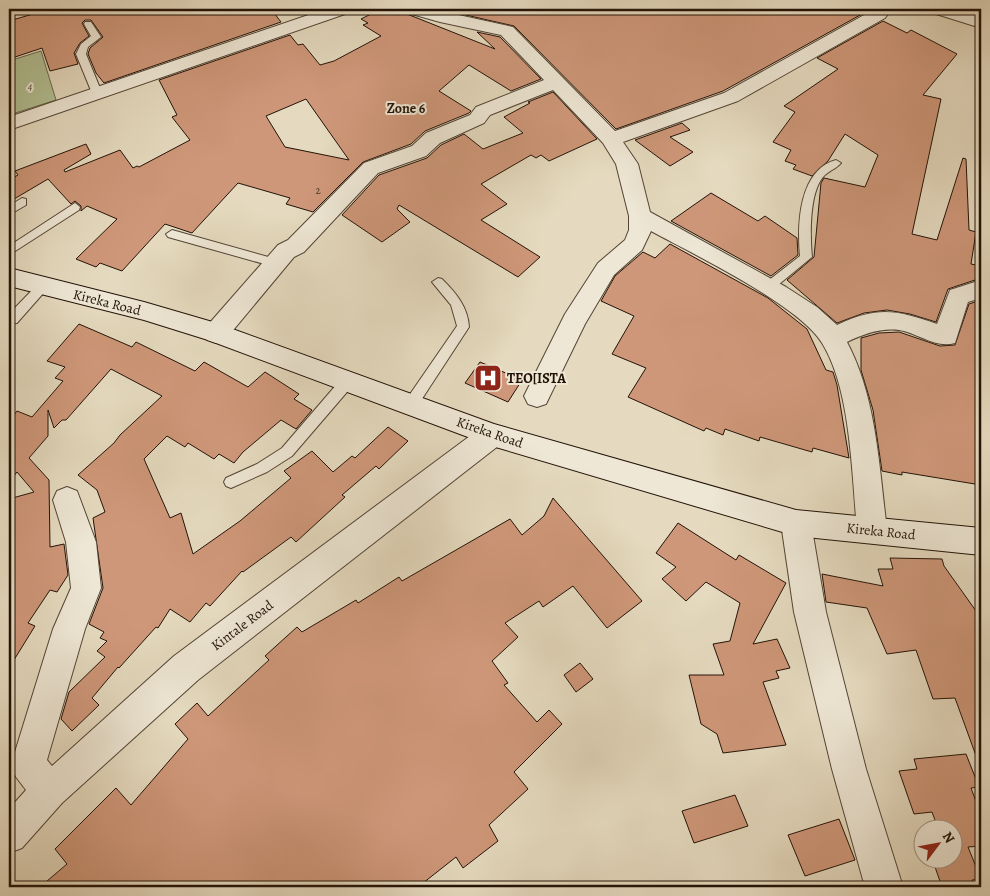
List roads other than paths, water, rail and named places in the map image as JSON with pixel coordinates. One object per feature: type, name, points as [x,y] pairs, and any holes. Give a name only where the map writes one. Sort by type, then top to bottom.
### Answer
[{"type":"street","points":[[9,124],[342,9]]},
{"type":"street","points":[[414,9],[440,17],[507,31],[611,139],[627,164],[640,216],[640,230],[634,244],[606,269],[574,321],[537,396]]},
{"type":"street","points":[[858,9],[883,11]]},
{"type":"street","points":[[940,9],[981,23]]},
{"type":"street","points":[[611,139],[731,97],[883,11]]},
{"type":"street","points":[[216,333],[286,251],[296,246],[371,168],[419,151],[433,138],[477,119],[483,111],[557,82]]},
{"type":"street","points":[[640,216],[768,287],[813,315],[833,338],[849,376],[861,440],[872,530]]},
{"type":"street","name":"Kireka Road","points":[[9,278],[144,311],[216,333],[492,435],[796,523],[971,541]]},
{"type":"street","points":[[833,338],[866,322],[900,321],[946,336],[958,296],[981,288]]},
{"type":"street","name":"Kintale Road","points":[[9,835],[50,791],[186,668],[492,435]]},
{"type":"street","points":[[50,791],[28,765],[69,629],[86,588],[81,542],[67,500]]},
{"type":"street","points":[[796,523],[815,630],[849,770],[884,887]]},
{"type":"street","points":[[971,541],[981,560]]},
{"type":"lane","points":[[88,24],[96,37],[84,46],[80,54],[97,94]]},
{"type":"lane","points":[[768,287],[806,257],[805,247],[810,194],[820,174],[836,163]]},
{"type":"lane","points":[[9,211],[22,202]]},
{"type":"lane","points":[[9,250],[75,207]]},
{"type":"lane","points":[[172,234],[276,263]]},
{"type":"lane","points":[[411,404],[463,327],[463,315],[456,301],[438,282]]},
{"type":"lane","points":[[9,319],[13,320],[43,286]]},
{"type":"lane","points":[[231,482],[262,468],[287,452],[348,381]]},
{"type":"place","name":"TEO[ISTA","points":[[488,378]]},
{"type":"district","name":"Zone 6","points":[[406,108]]},
{"type":"park label","name":"4","points":[[30,86]]}]
